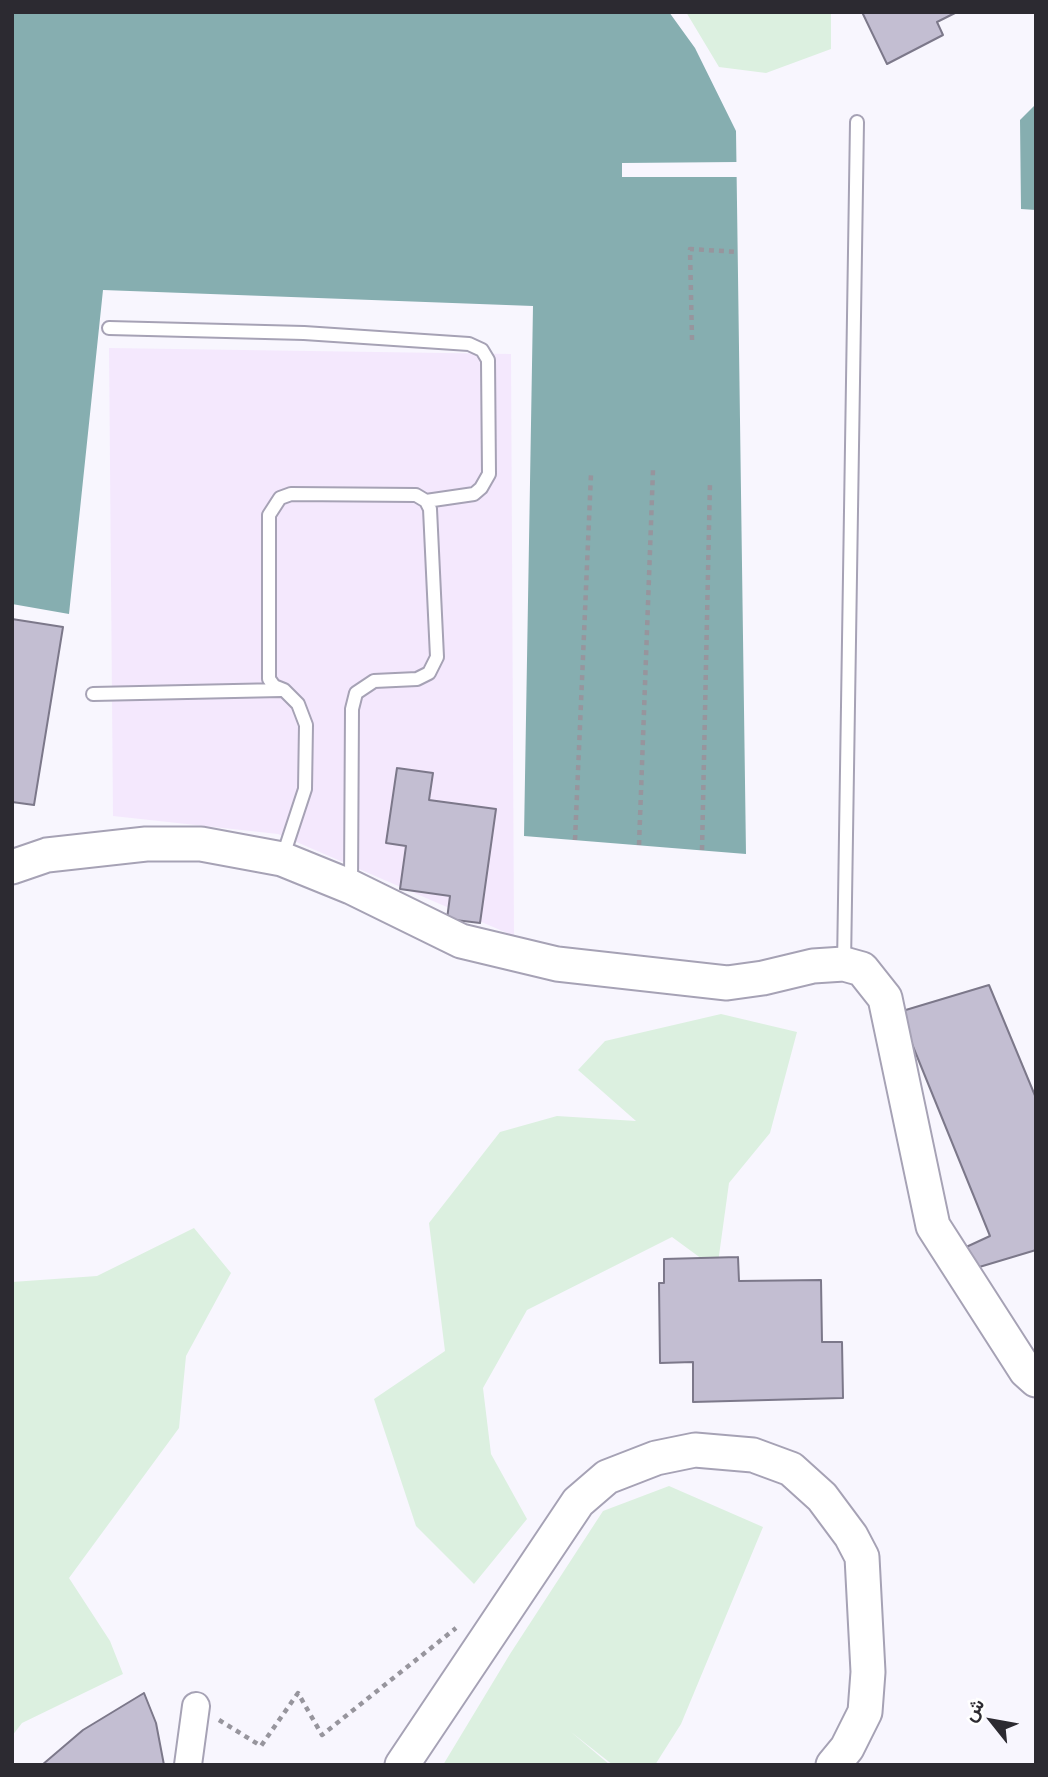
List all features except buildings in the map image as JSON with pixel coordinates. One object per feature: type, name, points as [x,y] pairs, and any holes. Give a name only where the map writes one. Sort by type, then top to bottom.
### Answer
[{"type":"street","points":[[12,867],[47,855],[146,844],[201,844],[282,859],[351,887],[461,941],[557,964],[727,983],[813,966],[844,964],[862,969],[885,998],[933,1226],[1026,1371],[1036,1380]]},
{"type":"street","points":[[408,1760],[578,1502],[607,1477],[656,1458],[695,1450],[753,1455],[791,1469],[822,1496],[851,1536],[862,1557],[868,1672],[865,1712],[847,1748],[833,1765]]},
{"type":"street","points":[[188,1765],[196,1706]]},
{"type":"lane","points":[[844,964],[857,121]]},
{"type":"lane","points":[[109,328],[304,333],[469,344],[482,350],[488,360],[489,474],[474,494],[426,501]]},
{"type":"lane","points":[[282,859],[305,789],[306,725],[298,704],[269,679],[269,514],[280,498],[291,495],[416,495],[426,501],[430,509],[437,657],[429,673],[417,679],[374,681],[356,693],[352,709],[351,887]]},
{"type":"lane","points":[[93,694],[284,690]]},
{"type":"path","points":[[692,340],[690,249],[738,251]]},
{"type":"path","points":[[639,845],[653,470]]},
{"type":"path","points":[[575,840],[592,474]]},
{"type":"path","points":[[702,850],[710,481]]},
{"type":"path","points":[[196,1706],[261,1746],[298,1693],[322,1735],[462,1623]]},
{"type":"shaded area","points":[[109,348],[511,354],[514,936],[278,834],[113,816]]},
{"type":"green space","points":[[686,12],[831,12],[831,49],[766,73],[719,67]]},
{"type":"green space","points":[[721,1014],[797,1032],[770,1133],[729,1183],[717,1270],[672,1237],[527,1310],[483,1388],[491,1454],[527,1519],[474,1584],[416,1526],[374,1399],[445,1351],[429,1223],[500,1132],[557,1116],[636,1121],[578,1070],[605,1041]]},
{"type":"green space","points":[[194,1228],[231,1273],[186,1356],[179,1428],[69,1578],[110,1641],[123,1674],[22,1723],[12,1736],[12,1282],[97,1276]]},
{"type":"green space","points":[[669,1486],[763,1527],[681,1724],[655,1765],[613,1765],[571,1732],[610,1765],[443,1765],[510,1654],[603,1511]]},
{"type":"water","points":[[12,12],[669,12],[695,48],[736,131],[746,854],[524,836],[533,306],[103,290],[69,614],[12,604]]},
{"type":"water","points":[[1036,104],[1036,210],[1021,209],[1020,120]]},
{"type":"pier","points":[[737,162],[737,177],[622,177],[622,163]]}]
